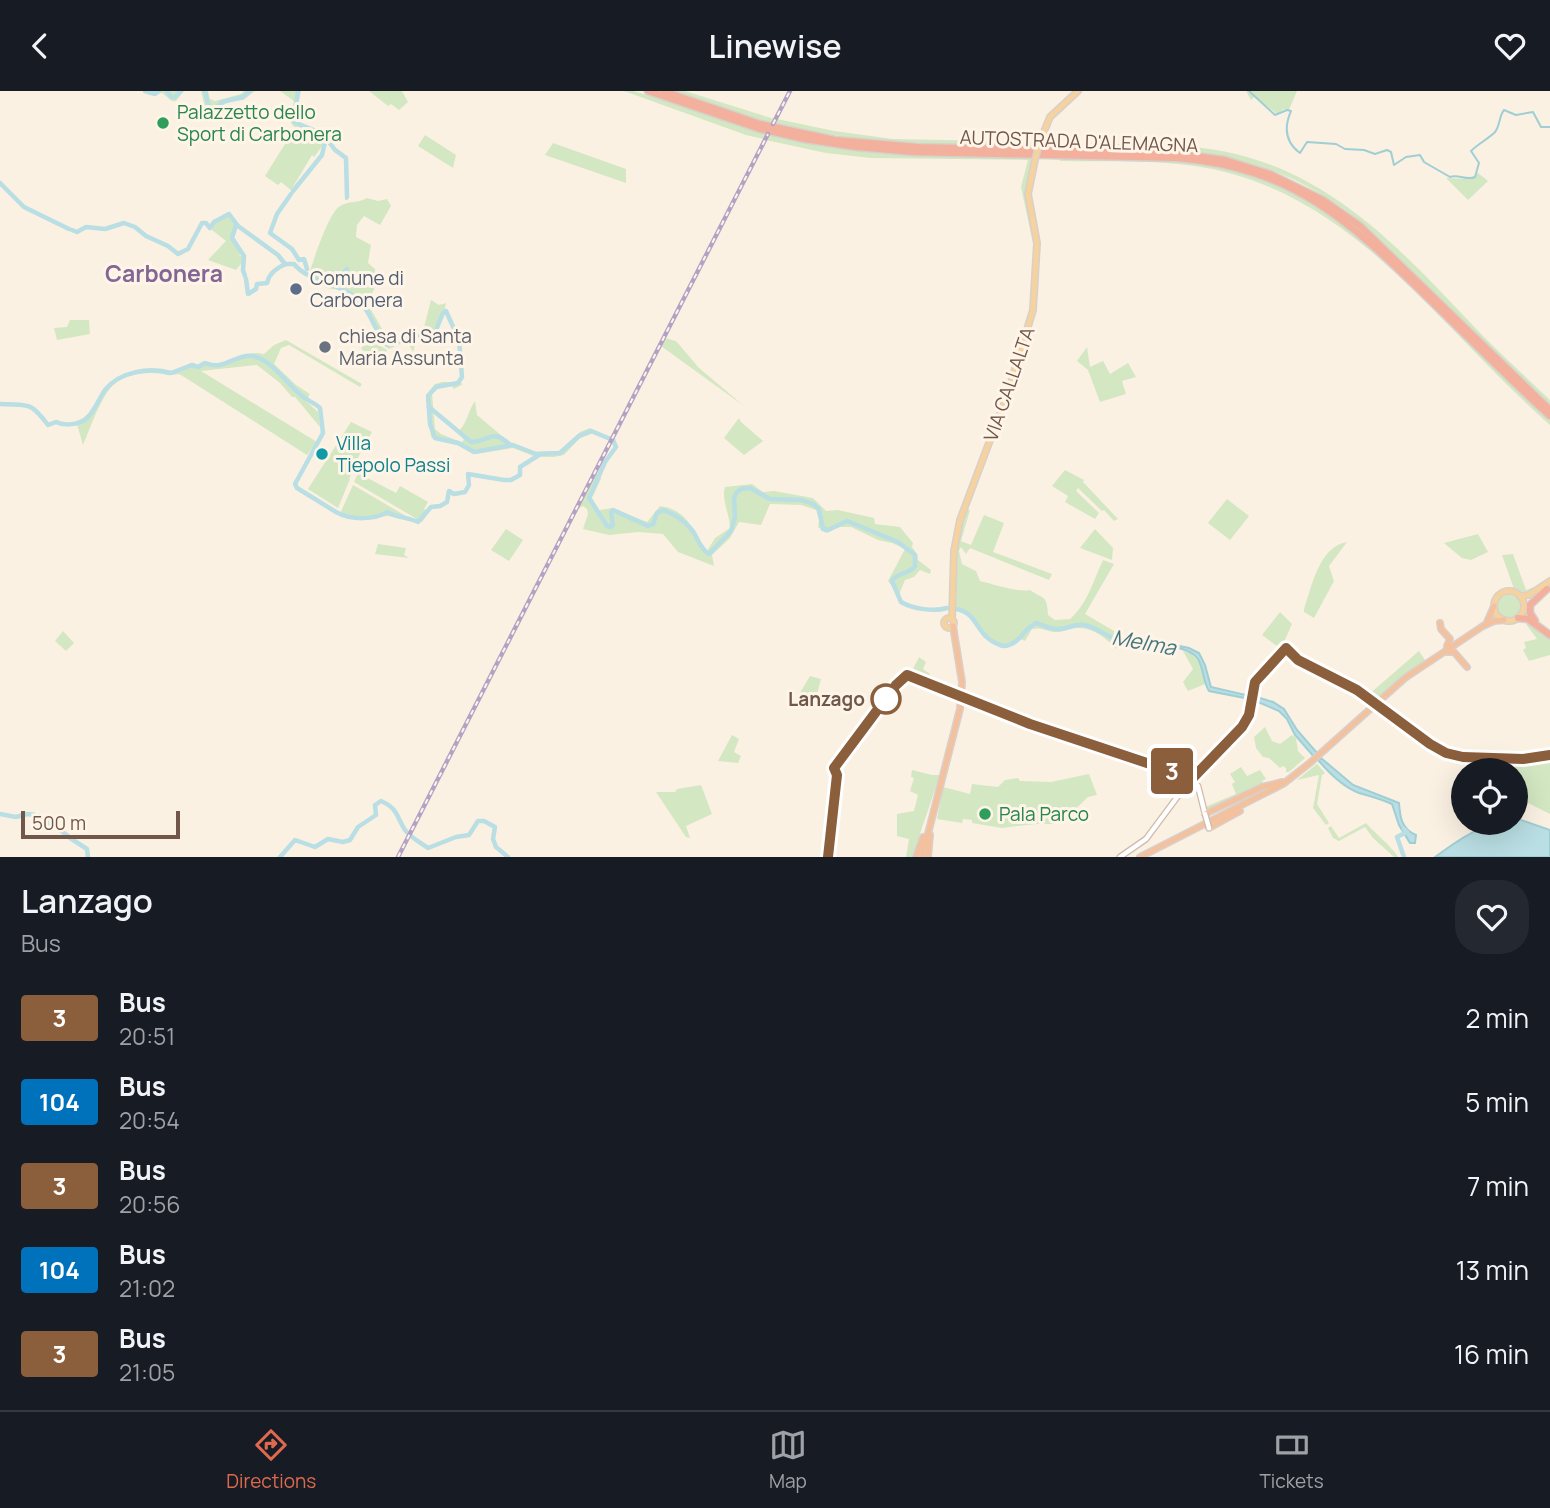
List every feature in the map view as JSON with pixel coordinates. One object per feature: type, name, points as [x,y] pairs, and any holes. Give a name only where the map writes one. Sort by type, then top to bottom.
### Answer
[{"type":"highway","name":"AUTOSTRADA D'ALEMAGNA","points":[[648,91],[760,129],[832,144],[913,152],[1177,158],[1216,163],[1256,174],[1306,195],[1357,230],[1550,416]]},
{"type":"highway","name":"AUTOSTRADA D'ALEMAGNA","points":[[663,91],[769,126],[861,143],[918,147],[1174,153],[1213,158],[1256,169],[1308,191],[1360,226],[1550,410]]},
{"type":"highway","points":[[1535,621],[1530,605],[1548,588]]},
{"type":"highway","points":[[1459,657],[1457,647],[1490,619],[1494,606]]},
{"type":"highway","points":[[1524,608],[1548,633]]},
{"type":"highway","points":[[1518,618],[1528,619],[1548,633]]},
{"type":"highway","points":[[1419,667],[1482,626],[1504,620]]},
{"type":"highway","points":[[916,857],[937,794],[960,709],[962,683],[956,636],[950,623]]},
{"type":"highway","points":[[1209,828],[1262,800],[1288,780],[1450,642],[1440,623]]},
{"type":"highway","points":[[1419,667],[1449,651],[1454,652],[1467,667]]},
{"type":"highway","points":[[1203,806],[1208,813],[1262,787],[1288,780]]},
{"type":"highway","points":[[1139,857],[1288,780]]},
{"type":"highway","points":[[925,857],[937,807],[937,794]]},
{"type":"main road","name":"VIA CALLALTA","points":[[950,623],[954,551],[960,520],[1007,395],[1033,310],[1037,243],[1028,194],[1035,160],[1052,114],[1078,91]]},
{"type":"main road","points":[[1548,588],[1531,599],[1518,618],[1512,621],[1504,620],[1497,615],[1494,606],[1504,592],[1529,595],[1550,581]]},
{"type":"main road","points":[[1520,596],[1524,608]]},
{"type":"main road","points":[[1120,857],[1146,839],[1195,775]]},
{"type":"main road","points":[[1189,783],[1194,784],[1198,790],[1203,806]]},
{"type":"main road","points":[[1208,813],[1209,828]]},
{"type":"green space","points":[[142,91],[184,91],[176,101],[172,101],[162,93],[150,95]]},
{"type":"green space","points":[[201,91],[208,91],[210,99],[215,101],[244,91],[255,91],[243,100],[227,102],[215,113],[205,108]]},
{"type":"green space","points":[[280,91],[301,91],[295,119],[297,123],[324,131],[335,147],[348,157],[348,200],[345,200],[345,160],[314,132],[323,145],[314,157],[312,155],[291,190],[281,182],[278,185],[265,176],[295,128],[288,119],[294,101]]},
{"type":"green space","points":[[369,91],[402,91],[408,102],[399,110],[391,104],[388,106]]},
{"type":"green space","points":[[624,91],[634,91],[766,133],[764,139],[746,135]]},
{"type":"green space","points":[[672,91],[685,91],[774,119],[772,124]]},
{"type":"green space","points":[[1246,91],[1297,91],[1289,110],[1284,109],[1277,114],[1255,96],[1251,100]]},
{"type":"green space","points":[[777,119],[834,131],[893,139],[1039,142],[1038,145],[873,140],[774,124]]},
{"type":"green space","points":[[425,135],[456,155],[453,168],[418,146]]},
{"type":"green space","points":[[769,135],[868,151],[1035,157],[1027,188],[1036,245],[1033,243],[1021,187],[1028,160],[871,158],[826,153],[766,140]]},
{"type":"green space","points":[[553,143],[626,169],[626,183],[545,155]]},
{"type":"green space","points":[[1062,143],[1155,144],[1202,148],[1247,157],[1283,170],[1317,187],[1378,231],[1406,256],[1485,338],[1550,400],[1550,406],[1368,228],[1332,201],[1296,181],[1260,166],[1224,157],[1147,148],[1062,146]]},
{"type":"green space","points":[[1061,158],[1152,159],[1197,163],[1241,172],[1298,195],[1349,229],[1372,249],[1550,420],[1550,425],[1402,279],[1363,245],[1322,215],[1278,191],[1209,168],[1145,162],[1060,161]]},
{"type":"green space","points":[[1478,173],[1488,181],[1468,200],[1446,178],[1470,179]]},
{"type":"green space","points":[[367,198],[378,201],[387,199],[391,206],[380,225],[364,216],[357,225],[356,237],[371,245],[368,263],[375,269],[375,287],[369,306],[386,336],[419,333],[413,352],[407,341],[389,349],[355,300],[341,290],[326,288],[309,274],[335,211],[343,204]]},
{"type":"green space","points":[[227,213],[231,214],[236,224],[233,242],[241,253],[239,255],[246,258],[236,270],[208,260],[226,241],[212,230],[214,220]]},
{"type":"green space","points":[[431,300],[439,305],[446,303],[448,314],[444,314],[433,334],[421,339]]},
{"type":"green space","points":[[70,320],[89,320],[90,334],[57,340],[54,328],[67,327]]},
{"type":"green space","points":[[368,338],[387,350],[381,361],[361,349]]},
{"type":"green space","points":[[665,338],[676,341],[699,368],[744,406],[661,346]]},
{"type":"green space","points":[[286,340],[362,384],[360,387],[289,345],[281,348],[274,364],[310,394],[306,401],[318,412],[320,427],[295,397],[257,365],[201,371],[317,442],[307,455],[178,374],[137,374],[116,383],[99,407],[83,445],[76,421],[86,416],[105,388],[119,377],[145,370],[172,372],[191,363],[197,365],[206,361],[228,362],[249,354],[264,354],[274,345]]},
{"type":"green space","points":[[1087,347],[1090,367],[1103,361],[1110,374],[1128,363],[1136,377],[1122,381],[1126,394],[1100,402],[1088,370],[1077,361]]},
{"type":"green space","points":[[435,384],[463,384],[454,389],[451,385],[441,387],[432,393],[435,429],[461,442],[464,440],[459,431],[475,401],[477,415],[508,441],[532,452],[559,451],[580,432],[590,428],[609,437],[608,440],[594,433],[580,438],[564,455],[536,457],[513,448],[476,454],[461,446],[435,440],[431,437],[426,395]]},
{"type":"green space","points":[[739,418],[763,441],[744,455],[724,438]]},
{"type":"green space","points":[[351,422],[372,432],[355,463],[356,469],[349,478],[338,508],[308,489]]},
{"type":"green space","points":[[1065,470],[1084,480],[1118,519],[1114,521],[1078,488],[1076,491],[1099,513],[1095,519],[1065,502],[1068,496],[1052,486]]},
{"type":"green space","points":[[358,473],[396,493],[400,486],[428,502],[424,509],[429,512],[422,522],[354,482]]},
{"type":"green space","points":[[596,474],[601,476],[601,479],[592,498],[599,510],[613,508],[647,522],[660,506],[670,508],[684,517],[707,551],[715,538],[730,528],[724,497],[725,487],[752,484],[763,492],[774,491],[813,498],[826,511],[838,510],[874,518],[875,524],[900,527],[913,543],[918,560],[931,570],[930,574],[920,570],[914,577],[905,580],[898,597],[888,581],[905,549],[851,527],[840,527],[826,533],[818,527],[816,510],[801,505],[770,504],[761,525],[739,522],[730,538],[712,555],[714,566],[678,552],[663,534],[638,532],[609,535],[583,529],[587,509],[583,506],[578,509]]},
{"type":"green space","points":[[353,485],[418,523],[389,516],[349,519],[339,516]]},
{"type":"green space","points":[[1227,499],[1249,516],[1230,540],[1208,523]]},
{"type":"green space","points":[[967,509],[970,510],[961,541],[971,545],[984,515],[1004,523],[993,552],[1052,574],[1049,580],[970,548],[966,554],[961,547],[959,551],[962,564],[976,571],[980,581],[1030,590],[1042,597],[1046,600],[1048,615],[1055,620],[1070,619],[1076,613],[1086,599],[1103,560],[1114,564],[1085,614],[1114,631],[1115,638],[1121,640],[1116,649],[1099,634],[1083,628],[1057,632],[1032,629],[1025,641],[1021,639],[1008,647],[993,644],[983,637],[970,616],[956,609],[958,543]]},
{"type":"green space","points":[[506,529],[523,540],[509,561],[491,550]]},
{"type":"green space","points":[[1095,529],[1113,548],[1112,560],[1080,548]]},
{"type":"green space","points":[[1478,534],[1488,552],[1471,560],[1462,558],[1444,543]]},
{"type":"green space","points":[[1347,542],[1329,566],[1334,581],[1314,618],[1304,612],[1304,609],[1318,569],[1330,551]]},
{"type":"green space","points":[[378,544],[406,548],[404,555],[409,558],[375,554]]},
{"type":"green space","points":[[1513,554],[1526,590],[1550,577],[1550,580],[1529,592],[1514,589],[1502,555]]},
{"type":"green space","points":[[1509,595],[1518,598],[1521,607],[1518,616],[1509,619],[1500,616],[1497,607],[1500,598]]},
{"type":"green space","points":[[1280,612],[1292,624],[1281,649],[1262,635]]},
{"type":"green space","points":[[1523,620],[1527,620],[1550,638],[1550,655],[1529,661],[1523,650],[1526,648],[1524,642],[1537,639]]},
{"type":"green space","points":[[63,631],[74,643],[66,651],[55,641]]},
{"type":"green space","points":[[1183,651],[1197,659],[1205,684],[1188,691],[1183,682],[1193,669]]},
{"type":"green space","points":[[1419,651],[1425,660],[1421,664],[1375,702],[1367,696]]},
{"type":"green space","points":[[919,657],[926,662],[923,669],[930,674],[927,683],[912,671]]},
{"type":"green space","points":[[810,676],[821,679],[817,694],[809,692],[803,702],[797,698]]},
{"type":"green space","points":[[1265,727],[1272,741],[1280,744],[1292,735],[1296,738],[1298,751],[1305,758],[1289,772],[1286,772],[1283,766],[1280,768],[1269,758],[1263,757],[1256,748],[1254,737]]},
{"type":"green space","points":[[732,735],[739,739],[734,752],[741,756],[738,763],[718,761]]},
{"type":"green space","points":[[1550,758],[1550,814],[1528,803],[1528,761]]},
{"type":"green space","points":[[1317,764],[1325,773],[1322,775],[1317,804],[1329,823],[1326,825],[1313,808],[1319,775],[1297,780]]},
{"type":"green space","points":[[1241,767],[1247,776],[1260,770],[1266,779],[1262,781],[1264,785],[1208,810],[1205,807],[1236,794],[1232,784],[1235,782],[1230,774]]},
{"type":"green space","points":[[912,770],[940,775],[912,857],[906,857],[909,839],[897,836],[897,814],[914,811],[918,795],[910,791],[914,778],[911,777]]},
{"type":"green space","points":[[1089,774],[1097,795],[1088,797],[1063,821],[1054,824],[1002,828],[972,823],[972,820],[963,819],[962,823],[937,819],[943,787],[970,794],[972,784],[998,787],[1005,780],[1018,778],[1020,781],[1051,782]]},
{"type":"green space","points":[[701,785],[712,814],[686,826],[690,838],[686,837],[656,792],[675,792],[677,789]]},
{"type":"green space","points":[[1366,823],[1398,857],[1394,857],[1373,838],[1365,827],[1339,841],[1333,838],[1328,828],[1331,826],[1339,838]]},
{"type":"water","points":[[1151,640],[1189,648],[1199,653],[1211,687],[1250,696],[1250,699],[1209,691],[1198,659],[1183,649],[1162,645],[1122,644],[1124,641]]},
{"type":"water","points":[[1254,696],[1284,709],[1297,730],[1318,754],[1314,757],[1279,711],[1253,700]]},
{"type":"water","points":[[1321,758],[1353,785],[1399,803],[1402,822],[1416,835],[1415,843],[1410,843],[1399,825],[1392,804],[1359,793],[1337,780],[1319,761]]},
{"type":"water","points":[[1528,822],[1550,830],[1550,857],[1435,857],[1468,835],[1528,835]]},
{"type":"waterway","points":[[145,91],[155,94],[159,91]]},
{"type":"waterway","points":[[167,91],[171,97],[181,91]]},
{"type":"waterway","points":[[205,91],[209,108],[213,111],[222,102],[243,97],[250,91]]},
{"type":"waterway","points":[[298,91],[294,122],[323,134],[335,150],[346,158],[347,197]]},
{"type":"waterway","points":[[1249,91],[1275,115],[1291,111],[1287,134],[1291,144],[1300,153],[1307,142],[1336,144],[1345,149],[1364,150],[1375,154],[1387,150],[1391,152],[1394,165],[1406,157],[1420,155],[1424,162],[1450,177],[1475,177],[1479,163],[1471,151],[1495,132],[1504,110],[1516,115],[1533,112],[1541,127],[1550,127]]},
{"type":"waterway","points":[[293,191],[322,155],[326,138]]},
{"type":"waterway","points":[[0,183],[24,207],[69,229]]},
{"type":"waterway","points":[[291,194],[277,214],[270,233],[292,249],[299,260],[304,259],[307,269]]},
{"type":"waterway","name":"Melma","points":[[72,230],[77,232],[86,227],[105,229],[124,223],[178,254],[188,249],[202,223],[206,223],[210,228],[214,222],[229,214],[238,226],[278,255],[285,264],[294,264],[308,275],[356,298],[387,345],[409,338],[434,335],[446,311],[459,340],[462,377],[458,383],[436,387],[428,396],[430,424],[435,438],[458,443],[474,452],[513,445],[536,454],[560,453],[579,436],[591,431],[613,440],[616,447],[605,462],[589,498],[607,526],[613,525],[613,510],[648,526],[653,524],[657,513],[663,510],[686,524],[709,554],[731,531],[735,517],[734,499],[741,489],[750,488],[770,499],[802,500],[819,509],[823,529],[828,530],[847,521],[898,542],[915,555],[915,566],[892,581],[901,602],[924,609],[947,608]]},
{"type":"waterway","points":[[236,225],[232,238],[244,256],[245,276]]},
{"type":"waterway","points":[[246,279],[248,294],[256,289],[257,284],[267,283],[269,276],[286,264]]},
{"type":"waterway","points":[[333,286],[347,269]]},
{"type":"waterway","points":[[0,404],[32,408],[48,425],[56,422],[76,423],[90,415],[105,390],[119,378],[154,370],[171,373],[205,363],[221,365],[240,357],[254,356],[269,364],[302,396],[320,408],[323,433],[295,484],[297,488],[336,512]]},
{"type":"waterway","points":[[429,407],[471,442],[494,436],[510,445]]},
{"type":"waterway","points":[[338,513],[363,518],[376,517],[387,512],[418,522],[431,507],[447,502],[449,491],[454,494],[465,492],[469,485],[468,474],[511,480],[520,475],[520,467],[539,455]]},
{"type":"waterway","name":"Melma","points":[[956,609],[964,611],[987,637],[1003,646],[1013,643],[1036,623],[1058,629],[1085,625],[1126,642]]},
{"type":"waterway","points":[[280,857],[295,840],[315,847],[328,839],[343,842],[350,840],[358,827],[376,815],[375,805],[381,801],[394,810],[407,833],[428,848],[469,835],[478,821],[484,821],[495,827],[493,839],[496,847],[508,857]]},
{"type":"waterway","points":[[0,814],[16,817],[37,815],[67,835]]},
{"type":"waterway","name":"Melma","points":[[1404,829],[1407,832],[1397,837],[1404,857]]},
{"type":"waterway","points":[[70,838],[87,849],[88,857]]},
{"type":"railway","points":[[773,124],[790,91]]},
{"type":"railway","points":[[398,857],[768,134]]},
{"type":"bus line","name":"3","points":[[828,857],[837,775],[834,768],[896,685],[907,675],[1030,724],[1171,771],[1187,784],[1242,727],[1249,715],[1255,682],[1286,648],[1298,660],[1357,690],[1446,753],[1463,757],[1523,759],[1550,755]]},
{"type":"place","name":"Palazzetto dello Sport di Carbonera","points":[[163,123]]},
{"type":"place","name":"Comune di Carbonera","points":[[296,289]]},
{"type":"place","name":"chiesa di Santa Maria Assunta","points":[[325,347]]},
{"type":"place","name":"Villa Tiepolo Passi","points":[[322,454]]},
{"type":"place","name":"Lanzago","points":[[886,699]]},
{"type":"place","name":"Pala Parco","points":[[985,814]]},
{"type":"district","name":"Carbonera","points":[[164,273]]}]
